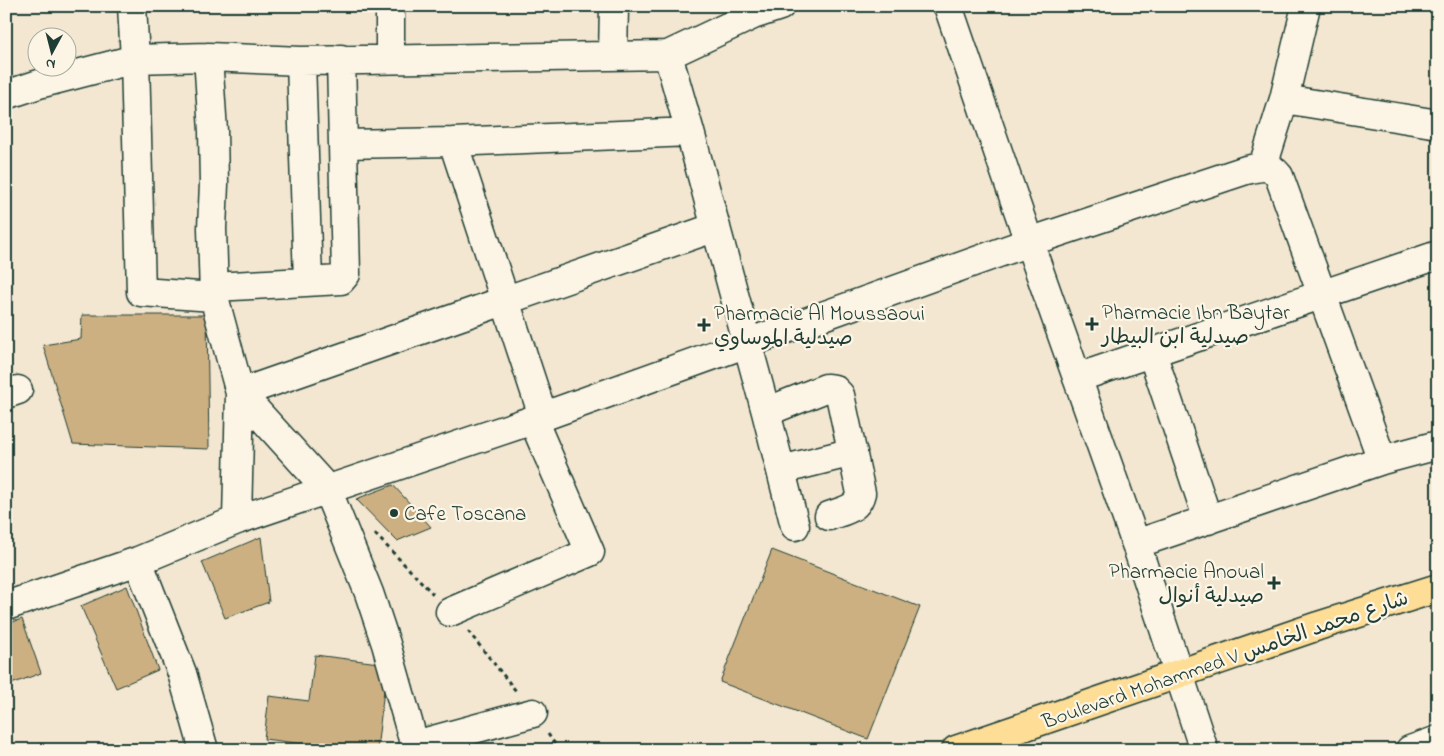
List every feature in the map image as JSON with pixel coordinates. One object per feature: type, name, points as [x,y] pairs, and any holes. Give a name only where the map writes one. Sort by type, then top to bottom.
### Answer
[{"type":"main road","name":"Boulevard Mohammed V شارع محمد الخامس","points":[[956,750],[1438,588]]},
{"type":"street","points":[[132,6],[141,292],[214,292],[344,279],[346,274],[340,59]]},
{"type":"street","points":[[390,6],[390,59]]},
{"type":"street","points":[[613,56],[614,6]]},
{"type":"street","points":[[6,95],[39,84],[135,59],[208,57],[301,61],[668,55],[753,15],[780,6]]},
{"type":"street","points":[[948,6],[1136,544],[1204,750]]},
{"type":"street","points":[[1264,166],[1284,99],[1306,6]]},
{"type":"street","points":[[668,55],[796,526]]},
{"type":"street","points":[[208,57],[213,131],[212,228],[214,292],[240,392],[238,520]]},
{"type":"street","points":[[301,61],[308,282]]},
{"type":"street","points":[[1284,99],[1438,124]]},
{"type":"street","points":[[343,144],[453,142],[690,132]]},
{"type":"street","points":[[450,612],[590,552],[538,418],[505,300],[453,142]]},
{"type":"street","points":[[6,606],[138,561],[238,520],[538,418],[1029,242],[1246,170],[1264,166],[1274,169],[1279,176],[1382,460]]},
{"type":"street","points":[[240,392],[716,227]]},
{"type":"street","points":[[1077,378],[1322,294],[1436,261]]},
{"type":"street","points":[[1152,352],[1208,520]]},
{"type":"street","points":[[766,412],[826,388],[834,389],[840,395],[862,492],[856,506],[829,516]]},
{"type":"street","points":[[240,392],[327,489],[369,593],[386,644],[415,748],[533,713]]},
{"type":"street","points":[[1136,544],[1382,460],[1437,446]]},
{"type":"street","points":[[781,470],[853,452]]},
{"type":"street","points":[[138,561],[182,673],[204,750]]},
{"type":"street","points":[[1410,750],[1438,740]]},
{"type":"building","points":[[82,315],[207,315],[209,449],[73,444],[43,345],[81,339]]},
{"type":"building","name":"Cafe Toscana","points":[[393,485],[431,527],[397,541],[356,499]]},
{"type":"building","points":[[261,537],[269,602],[225,618],[202,562]]},
{"type":"building","points":[[772,550],[920,607],[868,739],[720,682]]},
{"type":"building","points":[[127,586],[158,670],[116,688],[81,606]]},
{"type":"building","points":[[22,619],[41,673],[6,686],[6,624]]},
{"type":"building","points":[[315,655],[387,664],[377,750],[352,750],[264,739],[269,696],[309,701]]},
{"type":"place","name":"Pharmacie Ibn Baytar صيدلية ابن البيطار","points":[[1092,324]]},
{"type":"place","name":"Pharmacie Al Moussaoui صيدلية الموساوي","points":[[704,325]]},
{"type":"place","name":"Cafe Toscana","points":[[394,513]]},
{"type":"place","name":"Pharmacie Anoual صيدلية أنوال","points":[[1274,583]]}]
